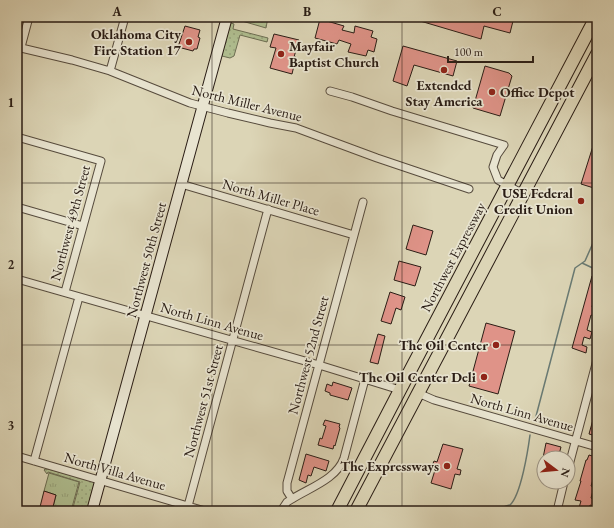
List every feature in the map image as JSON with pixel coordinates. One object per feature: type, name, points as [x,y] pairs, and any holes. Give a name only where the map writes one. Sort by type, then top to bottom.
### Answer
[{"type":"highway","points":[[578,50],[586,17]]},
{"type":"highway","name":"Northwest Expressway","points":[[337,511],[411,367],[596,17]]},
{"type":"highway","points":[[356,511],[523,194],[593,70],[597,54]]},
{"type":"highway","points":[[411,367],[412,386],[418,393]]},
{"type":"street","points":[[19,47],[28,17]]},
{"type":"street","points":[[110,71],[125,17]]},
{"type":"street","name":"Northwest 50th Street","points":[[92,511],[227,17]]},
{"type":"street","name":"North Miller Avenue","points":[[19,47],[110,71],[190,103],[263,122],[296,128],[377,158],[469,188]]},
{"type":"street","points":[[330,91],[504,145],[497,155],[493,167],[498,180],[523,194]]},
{"type":"street","name":"Northwest 49th Street","points":[[17,137],[101,161],[65,292]]},
{"type":"street","name":"North Miller Place","points":[[181,184],[354,235]]},
{"type":"street","name":"Northwest 52nd Street","points":[[292,499],[287,491],[287,483],[362,202]]},
{"type":"street","points":[[17,207],[83,226]]},
{"type":"street","name":"Northwest 51st Street","points":[[188,506],[268,209]]},
{"type":"street","name":"North Linn Avenue","points":[[17,279],[319,365],[400,390]]},
{"type":"street","points":[[34,461],[79,297]]},
{"type":"street","points":[[573,450],[597,360]]},
{"type":"street","points":[[281,511],[287,502],[332,476],[343,463],[365,379]]},
{"type":"street","name":"North Linn Avenue","points":[[418,393],[434,400],[597,447]]},
{"type":"street","name":"North Villa Avenue","points":[[17,456],[205,511]]},
{"type":"street","points":[[557,511],[562,490]]},
{"type":"street","points":[[173,511],[175,502]]},
{"type":"green space","points":[[231,17],[268,17],[266,28]]},
{"type":"green space","points":[[231,23],[234,24],[233,29],[268,38],[267,42],[240,35],[234,56],[230,58],[221,56]]},
{"type":"green space","points":[[44,470],[93,481],[96,485],[89,511],[72,511],[80,482],[48,472],[47,474]]},
{"type":"green space","points":[[49,473],[79,482],[71,511],[52,511],[56,495],[44,491]]},
{"type":"building","points":[[410,17],[514,17],[510,33],[484,26],[481,39]]},
{"type":"building","points":[[320,19],[344,26],[342,30],[354,33],[355,26],[373,31],[371,37],[377,39],[374,52],[368,50],[366,56],[348,52],[351,44],[339,40],[337,44],[315,38]]},
{"type":"building","name":"Oklahoma City Fire Station 17","points":[[185,26],[200,30],[198,37],[200,38],[197,49],[194,49],[193,51],[178,47]]},
{"type":"building","name":"Mayfair Baptist Church","points":[[274,34],[299,40],[294,57],[296,57],[292,74],[270,68],[276,48],[270,47]]},
{"type":"building","name":"Extended Stay America","points":[[403,46],[457,61],[453,76],[414,65],[407,86],[393,81]]},
{"type":"building","name":"Office Depot","points":[[485,66],[509,73],[512,76],[500,116],[473,108]]},
{"type":"building","points":[[593,146],[597,147],[597,189],[581,184]]},
{"type":"building","points":[[413,225],[433,231],[426,255],[406,249]]},
{"type":"building","points":[[399,261],[421,267],[415,286],[394,280]]},
{"type":"building","points":[[592,276],[597,278],[597,298],[594,298],[592,307],[597,308],[597,313],[596,316],[591,315],[587,330],[592,332],[590,339],[584,337],[582,345],[587,347],[586,353],[572,348]]},
{"type":"building","points":[[390,292],[405,297],[401,310],[396,308],[391,324],[381,321]]},
{"type":"building","points":[[486,323],[515,331],[498,394],[469,386]]},
{"type":"building","points":[[378,334],[385,336],[378,364],[370,362]]},
{"type":"building","points":[[333,382],[352,388],[348,400],[330,395],[330,393],[325,391],[327,384],[332,386]]},
{"type":"building","points":[[596,409],[597,410],[597,436],[589,434]]},
{"type":"building","points":[[325,420],[340,424],[333,449],[318,445],[320,438],[322,439],[326,426],[323,425]]},
{"type":"building","points":[[546,443],[561,447],[560,450],[545,450]]},
{"type":"building","name":"The Expressways","points":[[443,444],[463,449],[457,469],[461,470],[460,475],[455,474],[451,489],[431,483],[436,467],[432,466],[434,461],[437,462]]},
{"type":"building","points":[[306,454],[329,461],[326,471],[314,467],[311,476],[308,475],[306,483],[299,480]]},
{"type":"building","points":[[589,455],[596,457],[593,469],[596,470],[591,486],[594,487],[591,498],[595,500],[593,506],[590,505],[589,511],[578,511],[581,501],[575,500],[586,460]]},
{"type":"building","points":[[44,491],[56,495],[52,511],[39,511]]},
{"type":"waterway","points":[[535,420],[575,268],[585,261],[597,234]]},
{"type":"waterway","points":[[582,263],[597,270]]},
{"type":"waterway","points":[[501,511],[510,505],[514,500],[521,482],[530,435]]},
{"type":"place","name":"Oklahoma City Fire Station 17","points":[[189,42]]},
{"type":"place","name":"Mayfair Baptist Church","points":[[281,54]]},
{"type":"place","name":"Extended Stay America","points":[[444,70]]},
{"type":"place","name":"Office Depot","points":[[492,92]]},
{"type":"place","name":"USE Federal Credit Union","points":[[581,201]]},
{"type":"place","name":"The Oil Center","points":[[496,345]]},
{"type":"place","name":"The Oil Center Deli","points":[[484,377]]},
{"type":"place","name":"The Expressways","points":[[447,466]]}]
